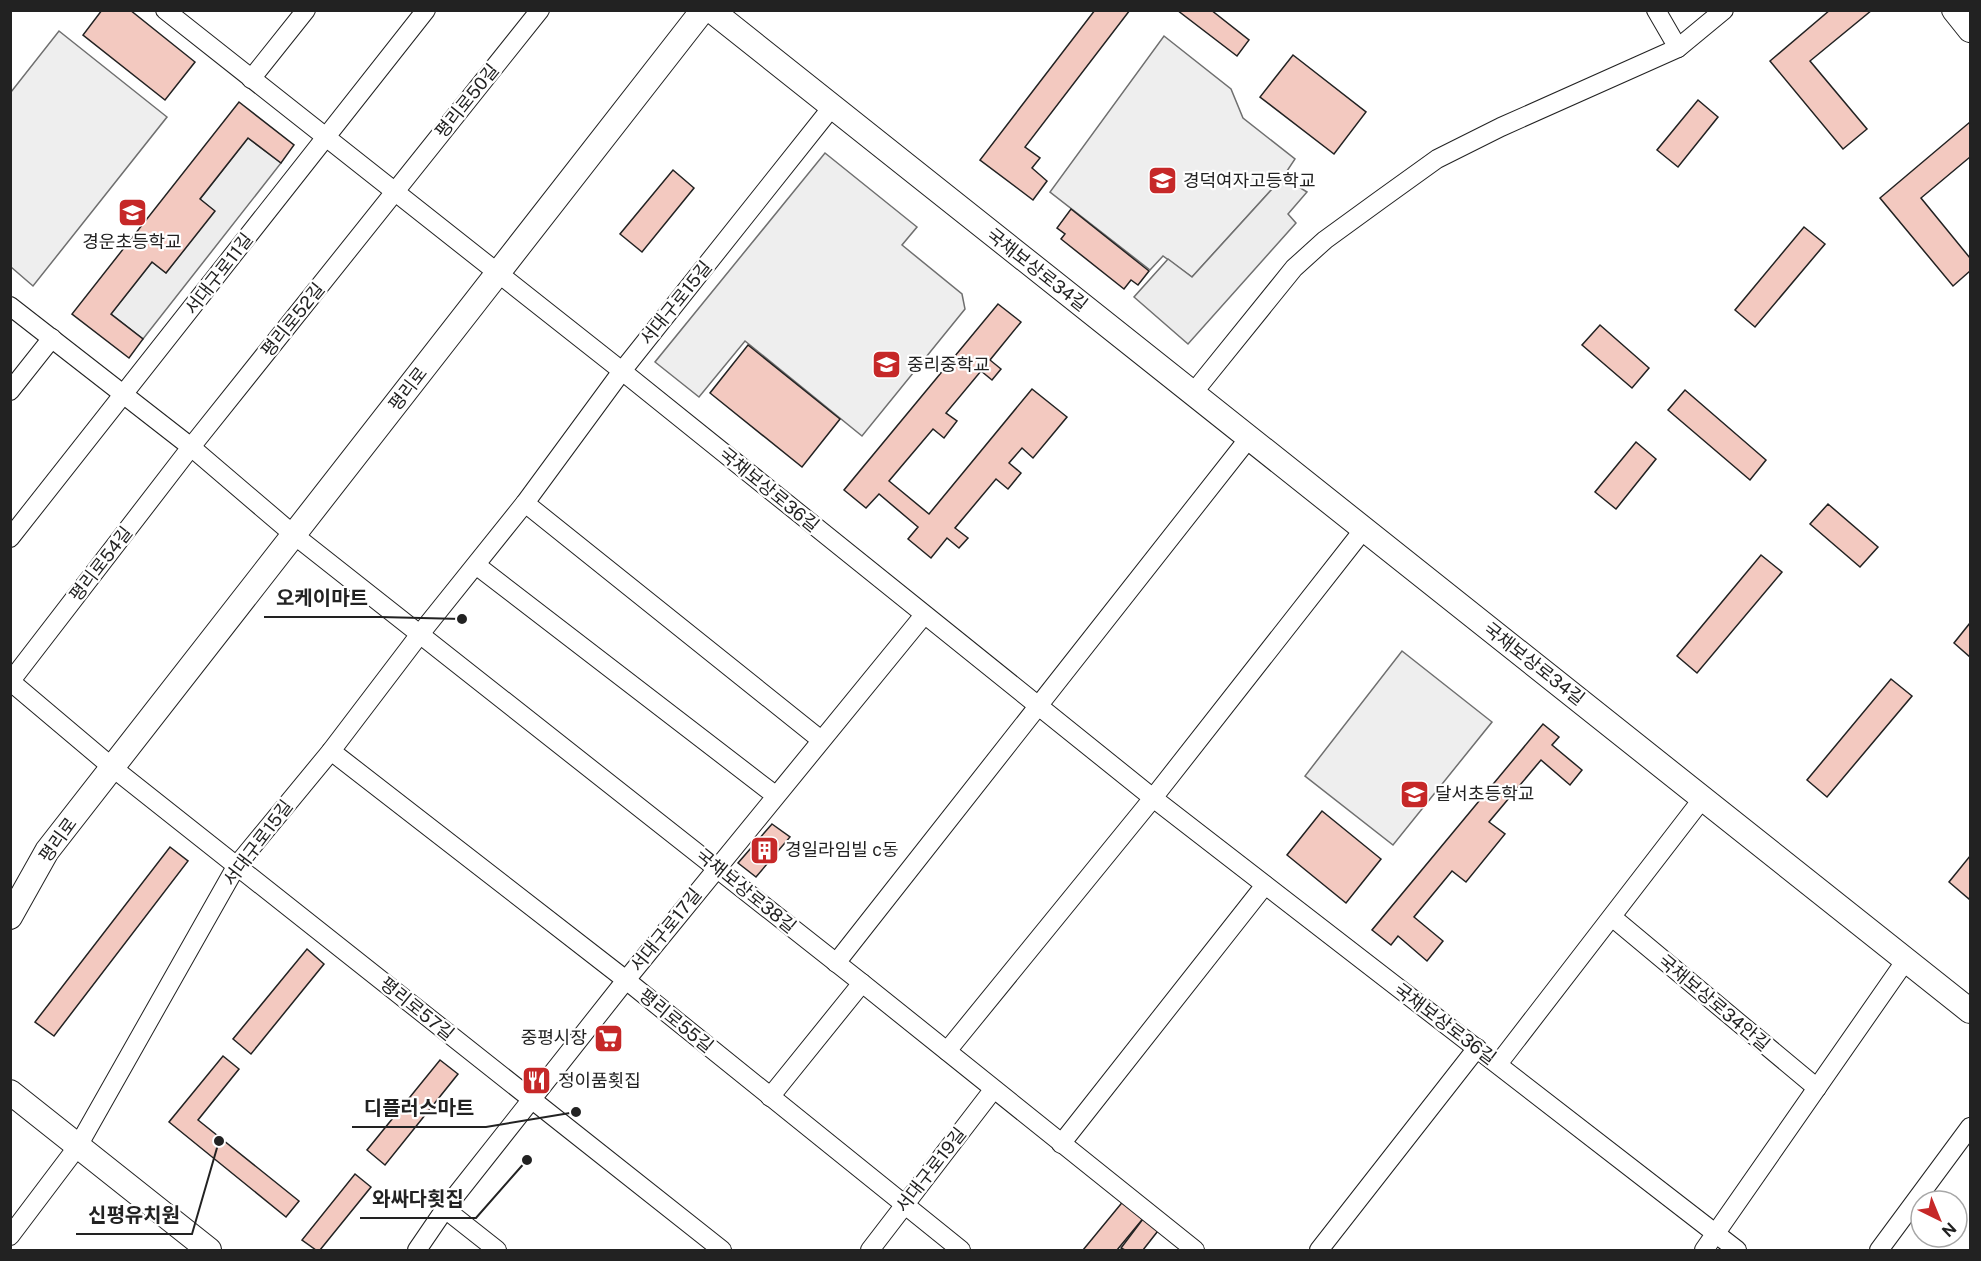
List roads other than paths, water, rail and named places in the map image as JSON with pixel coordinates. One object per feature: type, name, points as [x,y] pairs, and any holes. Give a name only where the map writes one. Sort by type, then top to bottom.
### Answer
[{"type":"main road","name":"평리로","points":[[10,917],[47,851],[703,10]]},
{"type":"main road","name":"국채보상로34길","points":[[711,10],[1971,1011]]},
{"type":"main road","points":[[1954,10],[1971,30]]},
{"type":"main road","points":[[10,1092],[209,1251]]},
{"type":"street","points":[[165,10],[184,16],[252,79],[498,274]]},
{"type":"street","points":[[252,79],[306,10]]},
{"type":"street","name":"서대구로11길","points":[[10,538],[426,10]]},
{"type":"street","name":"평리로50길","points":[[395,192],[540,10]]},
{"type":"street","points":[[1656,10],[1678,48]]},
{"type":"street","points":[[1193,393],[1294,268],[1325,240],[1437,159],[1501,127],[1678,48],[1724,10]]},
{"type":"street","name":"서대구로15길","points":[[10,1236],[78,1146],[237,865],[331,751],[420,634],[525,503],[622,370],[832,107]]},
{"type":"street","name":"평리로52길","points":[[191,447],[395,192]]},
{"type":"street","name":"국채보상로36길","points":[[498,274],[622,370],[1153,798],[1737,1251]]},
{"type":"street","points":[[10,306],[191,447],[294,535]]},
{"type":"street","points":[[10,391],[52,338]]},
{"type":"street","points":[[836,963],[1249,438]]},
{"type":"street","name":"평리로54길","points":[[11,681],[191,447]]},
{"type":"street","points":[[525,503],[821,740]]},
{"type":"street","points":[[947,1051],[1153,798],[1364,530]]},
{"type":"street","name":"국채보상로38길","points":[[294,535],[862,983],[1195,1251]]},
{"type":"street","points":[[476,565],[775,795]]},
{"type":"street","name":"서대구로17길","points":[[417,1251],[445,1209],[626,980],[924,615]]},
{"type":"street","points":[[11,681],[113,768]]},
{"type":"street","name":"평리로55길","points":[[331,751],[626,980],[961,1251]]},
{"type":"street","name":"평리로57길","points":[[113,768],[722,1251]]},
{"type":"street","points":[[1498,1064],[1703,798]]},
{"type":"street","points":[[1062,1144],[1265,885]]},
{"type":"street","name":"국채보상로34안길","points":[[1612,917],[1816,1088]]},
{"type":"street","points":[[1704,1251],[1906,960]]},
{"type":"street","points":[[770,1097],[862,983]]},
{"type":"street","points":[[1319,1251],[1477,1048]]},
{"type":"street","name":"서대구로19길","points":[[870,1251],[993,1090]]},
{"type":"street","points":[[1880,1251],[1971,1127]]},
{"type":"street","points":[[445,1209],[497,1251]]},
{"type":"place","name":"경덕여자고등학교","points":[[1162,181]]},
{"type":"place","name":"경운초등학교","points":[[132,213]]},
{"type":"place","name":"중리중학교","points":[[886,365]]},
{"type":"place","name":"오케이마트","points":[[462,619]]},
{"type":"place","name":"달서초등학교","points":[[1414,794]]},
{"type":"place","name":"경일라임빌 c동","points":[[764,850]]},
{"type":"place","name":"중평시장","points":[[608,1038]]},
{"type":"place","name":"정이품횟집","points":[[537,1081]]},
{"type":"place","name":"디플러스마트","points":[[576,1112]]},
{"type":"place","name":"신평유치원","points":[[219,1141]]},
{"type":"place","name":"와싸다횟집","points":[[527,1160]]}]
